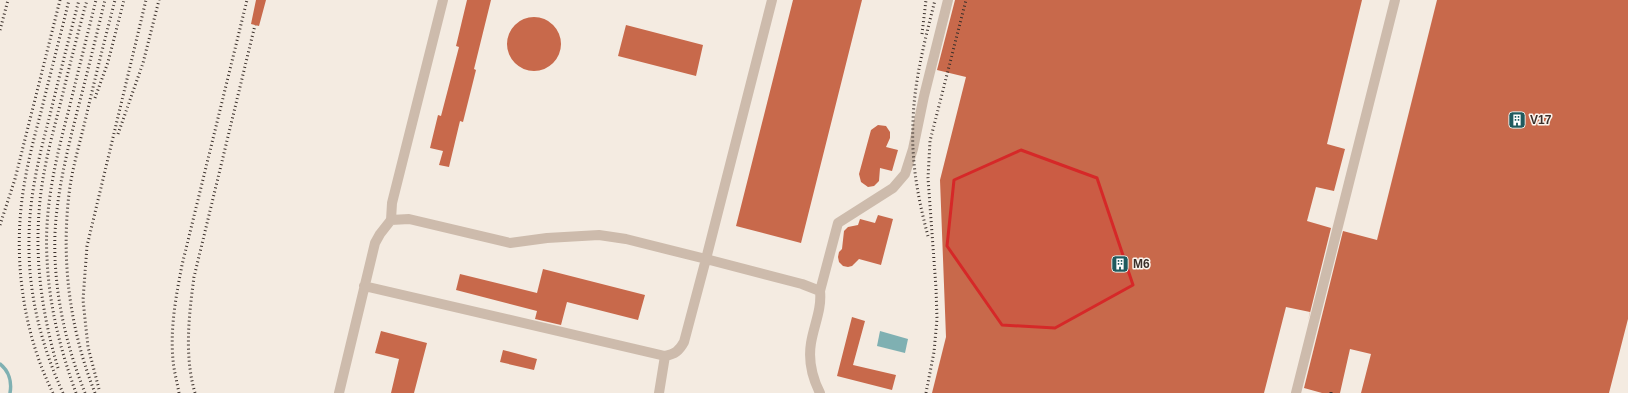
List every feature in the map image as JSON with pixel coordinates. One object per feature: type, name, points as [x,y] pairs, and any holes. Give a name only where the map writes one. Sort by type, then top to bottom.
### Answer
[{"type":"lane","points":[[339,393],[375,243],[391,220],[392,203],[443,0]]},
{"type":"lane","points":[[364,286],[665,356],[672,355],[679,351],[684,342],[706,259],[772,0]]},
{"type":"lane","points":[[820,393],[814,382],[810,364],[811,342],[821,303],[820,291],[838,223],[893,188],[905,174],[913,149],[924,96],[948,0]]},
{"type":"lane","points":[[1296,393],[1395,0]]},
{"type":"lane","points":[[391,220],[409,219],[510,243],[547,238],[599,235],[626,239],[802,284],[820,291]]},
{"type":"lane","points":[[659,393],[665,356]]},
{"type":"highlighted area","points":[[1021,150],[1097,178],[1133,285],[1055,328],[1002,325],[947,246],[954,180]]},
{"type":"water","points":[[880,331],[908,339],[905,353],[877,346]]},
{"type":"building","points":[[256,0],[266,0],[259,26],[251,24]]},
{"type":"building","points":[[467,0],[491,0],[463,122],[460,121],[449,167],[439,165],[443,151],[430,148],[438,115],[441,116],[459,47],[456,46]]},
{"type":"building","points":[[793,0],[862,0],[801,243],[736,226]]},
{"type":"building","name":"M6","points":[[955,0],[1362,0],[1327,144],[1345,149],[1334,191],[1316,187],[1307,221],[1331,228],[1308,321],[1310,312],[1286,307],[1264,393],[932,393],[946,337],[940,180],[966,77],[937,70]]},
{"type":"building","name":"V17","points":[[1437,0],[1628,0],[1628,319],[1609,393],[1361,393],[1371,354],[1350,349],[1340,393],[1322,393],[1304,388],[1343,231],[1377,240]]},
{"type":"building","points":[[529,17],[539,17],[553,25],[559,34],[561,44],[559,54],[553,63],[539,71],[529,71],[519,66],[512,59],[507,49],[507,39],[512,29],[519,22]]},
{"type":"building","points":[[626,25],[703,45],[696,76],[618,56]]},
{"type":"building","points":[[878,125],[886,126],[890,132],[890,138],[886,147],[898,150],[892,171],[880,168],[879,181],[874,186],[868,187],[861,182],[859,174],[871,130]]},
{"type":"building","points":[[878,215],[893,219],[881,265],[859,259],[852,266],[843,266],[839,262],[838,257],[839,252],[842,249],[844,231],[848,227],[858,225],[860,219],[875,223]]},
{"type":"building","points":[[543,269],[645,295],[638,320],[567,302],[561,325],[535,319],[537,311],[456,290],[460,274],[537,293]]},
{"type":"building","points":[[852,317],[865,321],[853,365],[896,375],[892,390],[837,376]]},
{"type":"building","points":[[381,331],[427,343],[414,393],[391,393],[399,359],[375,353]]},
{"type":"building","points":[[503,350],[537,359],[534,370],[500,362]]},
{"type":"waterway","points":[[0,364],[6,370],[9,377],[11,385],[10,393]]},
{"type":"railway","points":[[0,30],[8,0]]},
{"type":"railway","points":[[0,225],[15,179],[60,0]]},
{"type":"railway","points":[[53,393],[33,343],[27,316],[22,289],[19,234],[21,207],[28,163],[69,0]]},
{"type":"railway","points":[[63,393],[48,356],[37,318],[29,260],[29,224],[39,161],[79,0]]},
{"type":"railway","points":[[58,368],[48,330],[41,291],[38,252],[39,213],[49,148],[87,0]]},
{"type":"railway","points":[[76,393],[60,343],[50,293],[47,258],[47,220],[52,183],[60,146],[96,0]]},
{"type":"railway","points":[[85,393],[66,335],[58,295],[55,233],[60,187],[66,157],[105,0]]},
{"type":"railway","points":[[95,393],[79,345],[74,320],[67,270],[67,219],[70,184],[74,165],[115,0]]},
{"type":"railway","points":[[95,98],[108,62],[124,0]]},
{"type":"railway","points":[[99,389],[88,347],[83,300],[87,246],[146,0]]},
{"type":"railway","points":[[118,134],[143,63],[159,0]]},
{"type":"railway","points":[[179,393],[172,348],[174,312],[178,288],[182,265],[247,0]]},
{"type":"railway","points":[[922,34],[926,0]]},
{"type":"railway","points":[[928,236],[921,208],[914,165],[913,122],[915,91],[935,0]]},
{"type":"railway","points":[[926,393],[934,352],[937,319],[928,178],[930,141],[966,0]]},
{"type":"railway","points":[[195,393],[190,364],[188,335],[194,277],[255,25]]},
{"type":"place","name":"V17","points":[[1517,120]]},
{"type":"place","name":"M6","points":[[1120,264]]}]
